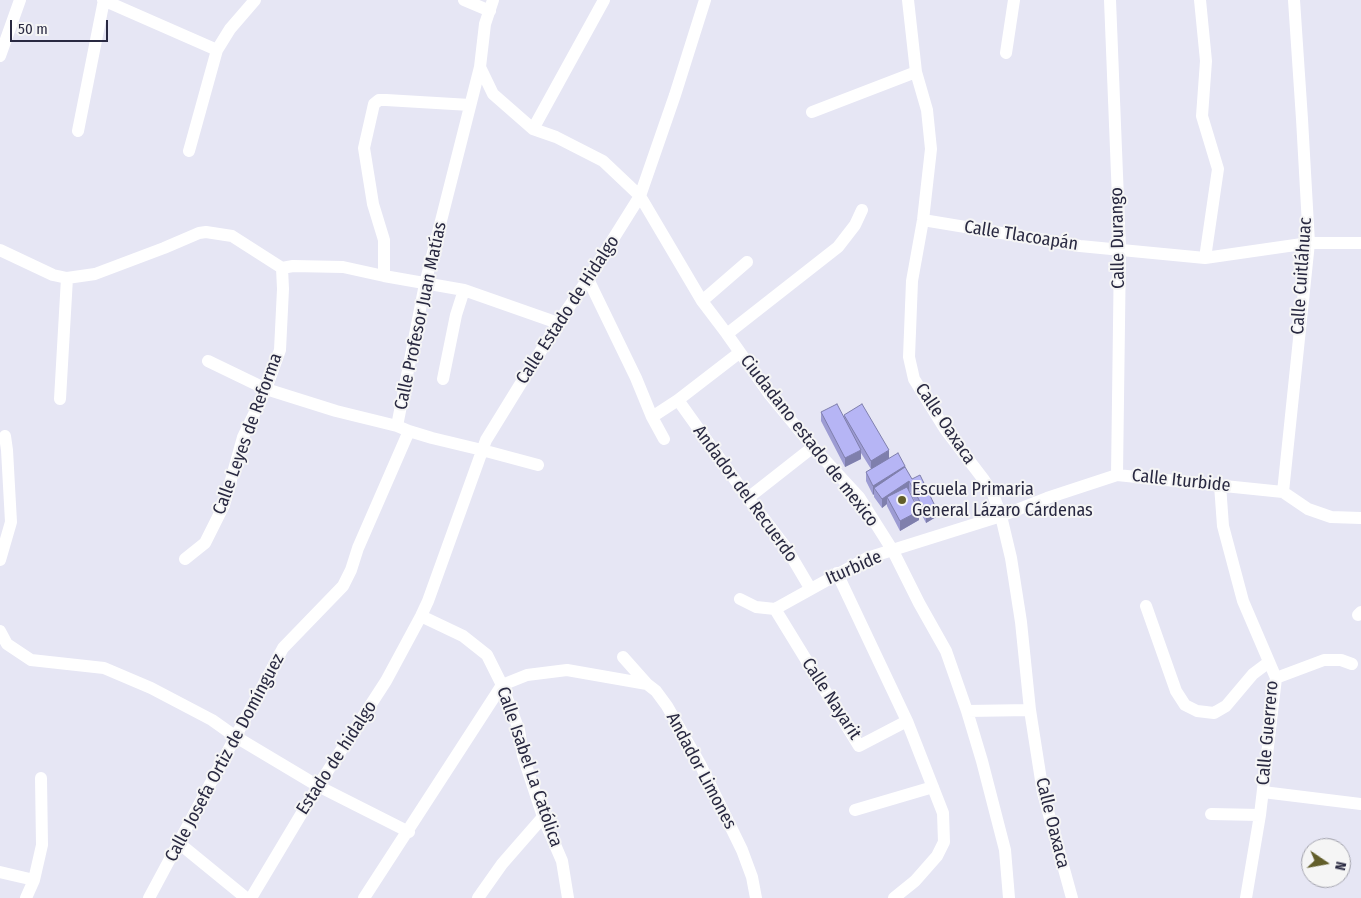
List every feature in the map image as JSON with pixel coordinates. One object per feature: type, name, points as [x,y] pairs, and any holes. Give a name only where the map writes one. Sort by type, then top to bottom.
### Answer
[{"type":"street","points":[[0,56],[20,0]]},
{"type":"street","points":[[78,131],[104,0],[217,50]]},
{"type":"street","points":[[189,151],[217,50],[230,29],[255,0]]},
{"type":"street","points":[[464,0],[491,5],[485,24],[480,68]]},
{"type":"street","points":[[533,129],[604,0]]},
{"type":"street","name":"Calle Estado de Hidalgo","points":[[421,616],[486,440],[558,323],[588,280],[640,196],[705,0]]},
{"type":"street","name":"Calle Oaxaca","points":[[908,0],[916,72],[927,110],[931,149],[923,220],[912,281],[909,357],[914,379],[945,429],[993,494],[1002,516],[1012,558],[1022,622],[1030,710],[1043,793],[1072,898]]},
{"type":"street","points":[[1006,53],[1014,0]]},
{"type":"street","name":"Calle Durango","points":[[1110,0],[1120,249],[1117,475]]},
{"type":"street","points":[[1200,0],[1206,61],[1202,116],[1218,169],[1204,258]]},
{"type":"street","name":"Calle Cuitláhuac","points":[[1283,492],[1308,243],[1294,0]]},
{"type":"street","name":"Ciudadano estado de mexico","points":[[480,68],[493,94],[533,129],[556,137],[603,161],[640,196],[702,301],[770,396],[813,448],[859,497],[893,551],[919,603],[946,650],[982,760],[1005,850],[1009,898]]},
{"type":"street","name":"Calle Profesor Juan Matías","points":[[329,601],[343,586],[352,570],[358,548],[403,428],[425,284],[480,68]]},
{"type":"street","points":[[812,112],[916,72]]},
{"type":"street","points":[[384,276],[384,240],[374,204],[364,148],[374,104],[379,100],[386,100],[470,106]]},
{"type":"street","points":[[727,334],[838,247],[855,225],[862,210]]},
{"type":"street","name":"Calle Tlacoapán","points":[[923,220],[1080,246],[1204,258],[1308,243],[1361,243]]},
{"type":"street","points":[[0,250],[53,275],[67,278],[95,274],[199,233],[206,232],[232,236],[282,268],[293,266],[343,266],[384,276],[464,290],[558,323]]},
{"type":"street","points":[[702,301],[747,262]]},
{"type":"street","name":"Calle Leyes de Reforma","points":[[185,559],[205,543],[224,505],[243,437],[266,389],[280,350],[283,289],[282,268]]},
{"type":"street","points":[[60,399],[67,278]]},
{"type":"street","points":[[588,280],[664,439]]},
{"type":"street","points":[[443,379],[456,315],[464,290]]},
{"type":"street","points":[[652,417],[678,400],[739,353]]},
{"type":"street","points":[[208,361],[266,389],[432,438],[538,465]]},
{"type":"street","name":"Andador del Recuerdo","points":[[678,400],[787,549],[810,588]]},
{"type":"street","points":[[0,560],[11,522],[5,436]]},
{"type":"street","points":[[748,498],[813,448]]},
{"type":"street","name":"Calle Iturbide","points":[[1002,516],[1047,498],[1117,475],[1283,492],[1308,509],[1331,517],[1361,518]]},
{"type":"street","name":"Calle Guerrero","points":[[1220,485],[1224,526],[1243,601],[1276,678],[1264,792],[1246,898]]},
{"type":"street","name":"Iturbide","points":[[775,609],[867,558],[1002,516]]},
{"type":"street","points":[[837,573],[907,721],[943,813],[944,842],[937,856],[915,881],[894,898]]},
{"type":"street","points":[[740,599],[756,607],[775,609]]},
{"type":"street","name":"Calle Josefa Ortiz de Domínguez","points":[[149,898],[180,844],[283,648],[329,601]]},
{"type":"street","points":[[1146,606],[1176,691],[1185,705],[1197,711],[1214,713],[1226,706],[1252,674],[1269,662]]},
{"type":"street","name":"Calle Nayarit","points":[[775,609],[859,746],[907,721]]},
{"type":"street","name":"Calle Isabel La Católica","points":[[421,616],[463,636],[487,655],[502,685],[519,730],[523,756],[543,817],[562,861],[568,898]]},
{"type":"street","name":"Estado de hidalgo","points":[[251,898],[318,786],[386,681],[421,616]]},
{"type":"street","points":[[0,631],[7,644],[31,660],[104,668],[151,688],[212,720],[236,738],[318,786],[408,832]]},
{"type":"street","name":"Andador Limones","points":[[622,657],[647,684],[656,690],[700,764],[742,850],[752,877],[756,898]]},
{"type":"street","points":[[1276,678],[1324,660],[1340,660],[1352,664]]},
{"type":"street","points":[[364,898],[502,685],[527,675],[567,670],[647,684]]},
{"type":"street","points":[[967,711],[1030,710]]},
{"type":"street","points":[[26,898],[34,880],[42,845],[41,778]]},
{"type":"street","points":[[854,810],[934,788]]},
{"type":"street","points":[[1264,792],[1361,804]]},
{"type":"street","points":[[1211,814],[1260,815]]},
{"type":"street","points":[[479,897],[502,864],[543,817]]},
{"type":"street","points":[[180,844],[246,898]]},
{"type":"street","points":[[0,872],[34,880]]},
{"type":"building","points":[[837,404],[861,450],[845,458],[821,412]]},
{"type":"building","points":[[862,404],[889,450],[871,461],[844,415]]},
{"type":"building","points":[[898,453],[905,466],[873,486],[866,472]]},
{"type":"building","points":[[905,467],[912,479],[920,475],[936,508],[926,513],[909,481],[882,499],[874,488]]},
{"type":"building","points":[[907,487],[919,511],[900,521],[887,497]]},
{"type":"place","name":"Escuela Primaria General Lázaro Cárdenas","points":[[902,500]]}]
